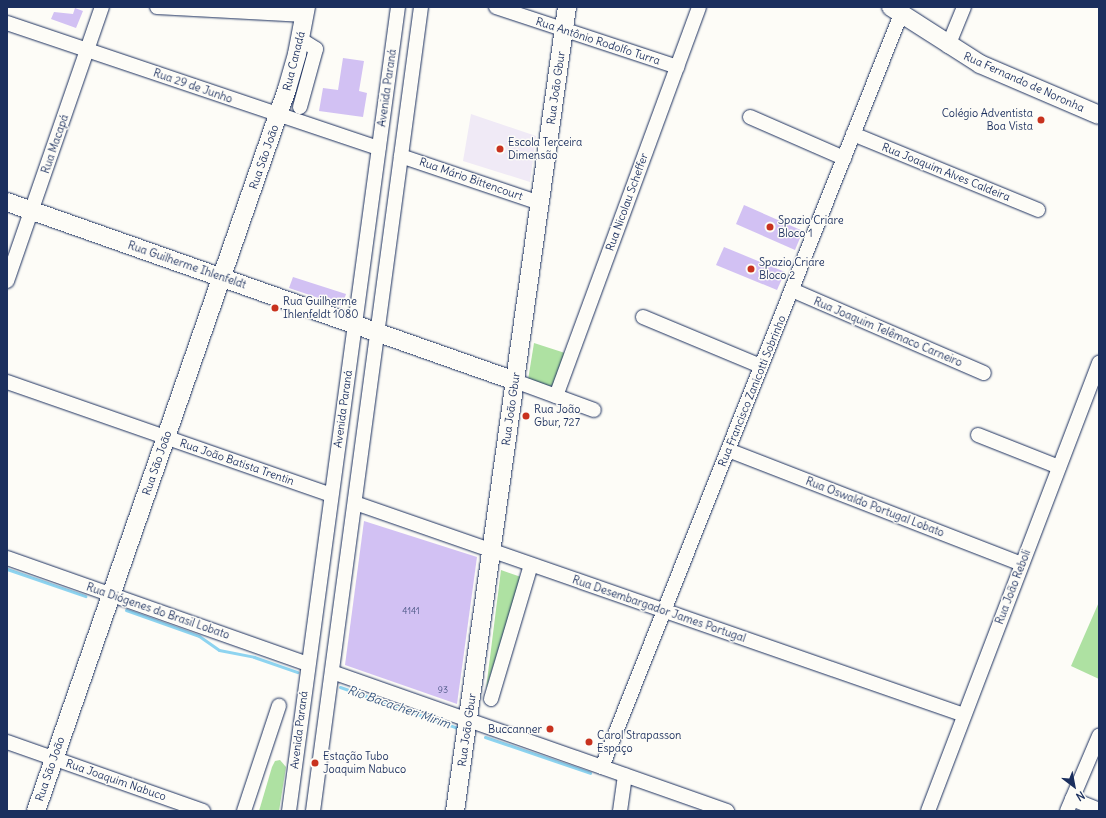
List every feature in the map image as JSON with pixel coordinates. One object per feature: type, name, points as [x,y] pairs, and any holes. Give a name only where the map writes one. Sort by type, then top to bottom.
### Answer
[{"type":"main road","name":"Rua João Gbur","points":[[455,811],[567,7]]},
{"type":"main road","name":"Rua Canadá","points":[[279,114],[290,81],[300,39],[310,10]]},
{"type":"main road","name":"Rua Fernando de Noronha","points":[[896,10],[948,46],[986,67],[1099,115]]},
{"type":"main road","name":"Rua São João","points":[[36,811],[279,114]]},
{"type":"main road","name":"Rua Guilherme Ihlenfeldt","points":[[7,202],[366,329]]},
{"type":"main road","points":[[366,329],[515,382]]},
{"type":"street","name":"Rua Macapá","points":[[7,281],[102,7]]},
{"type":"street","points":[[157,7],[310,10]]},
{"type":"street","name":"Avenida Paraná","points":[[313,811],[355,503],[378,148],[398,7]]},
{"type":"street","name":"Avenida Paraná","points":[[289,811],[331,495],[401,156],[422,7]]},
{"type":"street","name":"Rua Antônio Rodolfo Turra","points":[[496,7],[677,67]]},
{"type":"street","name":"Rua Nicolau Scheffer","points":[[556,396],[699,7]]},
{"type":"street","points":[[948,46],[964,7]]},
{"type":"street","name":"Rua Francisco Zanicotti Sobrinho","points":[[602,767],[854,134],[896,10]]},
{"type":"street","name":"Rua 29 de Junho","points":[[7,23],[378,148]]},
{"type":"street","points":[[300,39],[316,49],[311,74],[300,107]]},
{"type":"street","points":[[290,81],[311,74]]},
{"type":"street","points":[[750,117],[844,158]]},
{"type":"street","name":"Rua Joaquim Alves Caldeira","points":[[854,134],[1038,210]]},
{"type":"street","name":"Rua Mário Bittencourt","points":[[401,156],[540,203]]},
{"type":"street","name":"Rua Joaquim Telêmaco Carneiro","points":[[792,290],[984,373]]},
{"type":"street","points":[[644,317],[762,366]]},
{"type":"street","name":"Rua João Reboli","points":[[928,811],[1099,363]]},
{"type":"street","name":"Rua João Batista Trentin","points":[[7,382],[331,495]]},
{"type":"street","points":[[515,382],[594,410]]},
{"type":"street","points":[[978,435],[1059,467]]},
{"type":"street","name":"Rua Oswaldo Portugal Lobato","points":[[728,450],[1022,564]]},
{"type":"street","name":"Rua Desembargador James Portugal","points":[[355,503],[964,715]]},
{"type":"street","name":"Rua Diógenes do Brasil Lobato","points":[[7,558],[308,664]]},
{"type":"street","points":[[490,699],[531,565]]},
{"type":"street","points":[[332,672],[727,811]]},
{"type":"street","points":[[244,811],[279,706]]},
{"type":"street","points":[[1099,736],[1069,805],[1099,810]]},
{"type":"street","name":"Rua Joaquim Nabuco","points":[[7,742],[203,811]]},
{"type":"street","points":[[620,811],[625,775]]},
{"type":"shaded area","name":"Escola Terceira Dimensão","points":[[471,114],[536,136],[530,182],[463,161]]},
{"type":"green space","points":[[534,343],[565,353],[553,387],[528,380]]},
{"type":"green space","points":[[501,570],[521,577],[486,689]]},
{"type":"green space","points":[[1099,602],[1099,679],[1071,666]]},
{"type":"green space","points":[[280,760],[286,767],[279,811],[259,811],[272,767],[275,761]]},
{"type":"building","points":[[75,8],[83,11],[76,28],[51,19],[54,12],[73,14]]},
{"type":"building","points":[[343,58],[364,61],[359,91],[367,93],[363,117],[319,111],[323,88],[338,90]]},
{"type":"building","name":"Spazio Criare Bloco 1","points":[[744,205],[803,231],[795,250],[736,224]]},
{"type":"building","name":"Spazio Criare Bloco 2","points":[[724,247],[785,272],[777,290],[716,265]]},
{"type":"building","points":[[293,277],[346,294],[342,306],[289,288]]},
{"type":"building","points":[[364,521],[477,557],[457,704],[345,665]]},
{"type":"waterway","name":"Rio Bacacheri Mirim","points":[[7,569],[85,596]]},
{"type":"waterway","name":"Rio Bacacheri Mirim","points":[[126,610],[199,636],[219,650],[254,657],[297,672]]},
{"type":"waterway","name":"Rio Bacacheri Mirim","points":[[340,687],[458,728]]},
{"type":"waterway","name":"Rio Bacacheri Mirim","points":[[485,737],[590,773]]},
{"type":"place","name":"Colégio Adventista Boa Vista","points":[[1041,120]]},
{"type":"place","name":"Escola Terceira Dimensão","points":[[500,149]]},
{"type":"place","name":"Spazio Criare Bloco 1","points":[[770,227]]},
{"type":"place","name":"Spazio Criare Bloco 2","points":[[751,269]]},
{"type":"place","name":"Rua Guilherme Ihlenfeldt 1080","points":[[275,308]]},
{"type":"place","name":"Rua João Gbur, 727","points":[[526,416]]},
{"type":"place","name":"Buccanner","points":[[550,729]]},
{"type":"place","name":"Carol Strapasson Espaço","points":[[589,742]]},
{"type":"place","name":"Estação Tubo Joaquim Nabuco","points":[[315,763]]}]
